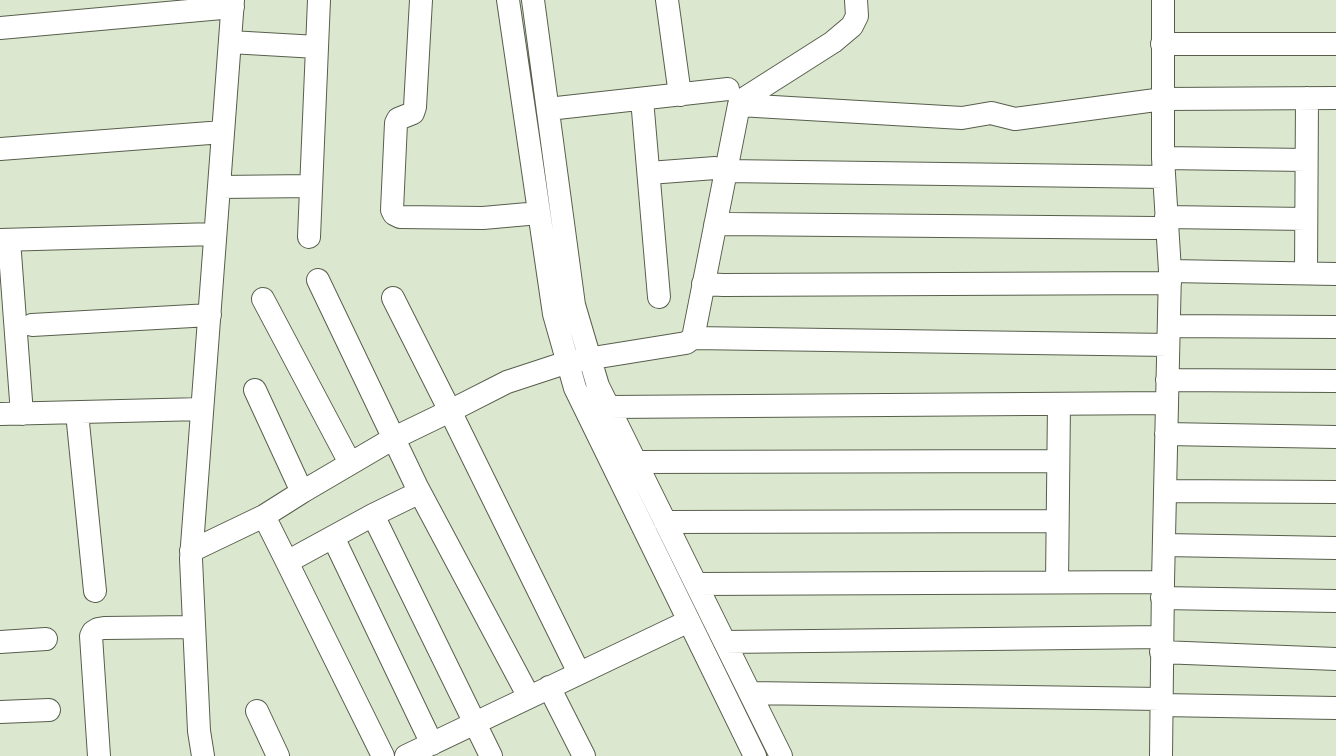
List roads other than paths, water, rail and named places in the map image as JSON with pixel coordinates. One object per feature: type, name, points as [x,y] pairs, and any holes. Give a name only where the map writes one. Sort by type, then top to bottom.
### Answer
[{"type":"street","points":[[309,237],[319,0]]},
{"type":"street","points":[[421,0],[415,107],[413,113],[398,119],[396,123],[392,210],[394,214],[400,216],[484,218],[539,213]]},
{"type":"street","points":[[508,0],[554,314],[575,388],[755,756]]},
{"type":"street","points":[[533,0],[574,305],[598,386],[781,756]]},
{"type":"street","points":[[667,0],[680,95]]},
{"type":"street","points":[[548,109],[680,95],[745,98],[833,42],[852,26],[857,16],[856,0]]},
{"type":"street","points":[[1161,756],[1170,277],[1163,168],[1163,0]]},
{"type":"street","points":[[0,28],[233,3],[191,559],[199,731],[203,756]]},
{"type":"street","points":[[230,42],[317,46]]},
{"type":"street","points":[[1162,44],[1336,44]]},
{"type":"street","points":[[733,97],[962,118],[991,113],[1015,119],[1163,99],[1336,98]]},
{"type":"street","points":[[693,338],[715,225],[720,169],[733,97]]},
{"type":"street","points":[[1306,273],[1307,98]]},
{"type":"street","points":[[642,99],[659,297]]},
{"type":"street","points":[[0,149],[223,132]]},
{"type":"street","points":[[648,173],[720,169],[1163,168],[1306,160]]},
{"type":"street","points":[[219,187],[311,186]]},
{"type":"street","points":[[715,225],[1147,228],[1167,222],[1306,219]]},
{"type":"street","points":[[22,414],[4,240],[215,234]]},
{"type":"street","points":[[703,284],[747,285],[1306,273],[1336,274]]},
{"type":"street","points":[[318,280],[417,487],[529,697]]},
{"type":"street","points":[[393,298],[579,674]]},
{"type":"street","points":[[263,299],[350,464]]},
{"type":"street","points":[[32,325],[210,316]]},
{"type":"street","points":[[192,551],[264,516],[394,438],[507,382],[568,362],[686,343],[693,338],[1168,335],[1336,327]]},
{"type":"street","points":[[1167,380],[1336,381]]},
{"type":"street","points":[[255,390],[302,492]]},
{"type":"street","points":[[608,407],[1167,403]]},
{"type":"street","points":[[1057,582],[1059,404]]},
{"type":"street","points":[[0,414],[202,409]]},
{"type":"street","points":[[77,413],[95,591]]},
{"type":"street","points":[[1166,434],[1336,437]]},
{"type":"street","points":[[636,462],[1058,461]]},
{"type":"street","points":[[287,562],[373,515],[414,495],[417,487]]},
{"type":"street","points":[[1165,491],[1336,492]]},
{"type":"street","points":[[373,515],[492,756]]},
{"type":"street","points":[[264,516],[383,756]]},
{"type":"street","points":[[665,522],[1057,521]]},
{"type":"street","points":[[333,537],[432,744]]},
{"type":"street","points":[[1164,545],[1336,548]]},
{"type":"street","points":[[696,584],[1057,582],[1336,601]]},
{"type":"street","points":[[406,756],[689,621]]},
{"type":"street","points":[[99,756],[91,636],[93,632],[104,628],[194,627]]},
{"type":"street","points":[[0,642],[46,640]]},
{"type":"street","points":[[725,642],[1162,645],[1336,659]]},
{"type":"street","points":[[549,687],[584,756]]},
{"type":"street","points":[[750,693],[1161,702],[1336,708]]},
{"type":"street","points":[[0,712],[48,710]]},
{"type":"street","points":[[257,711],[278,756]]}]
